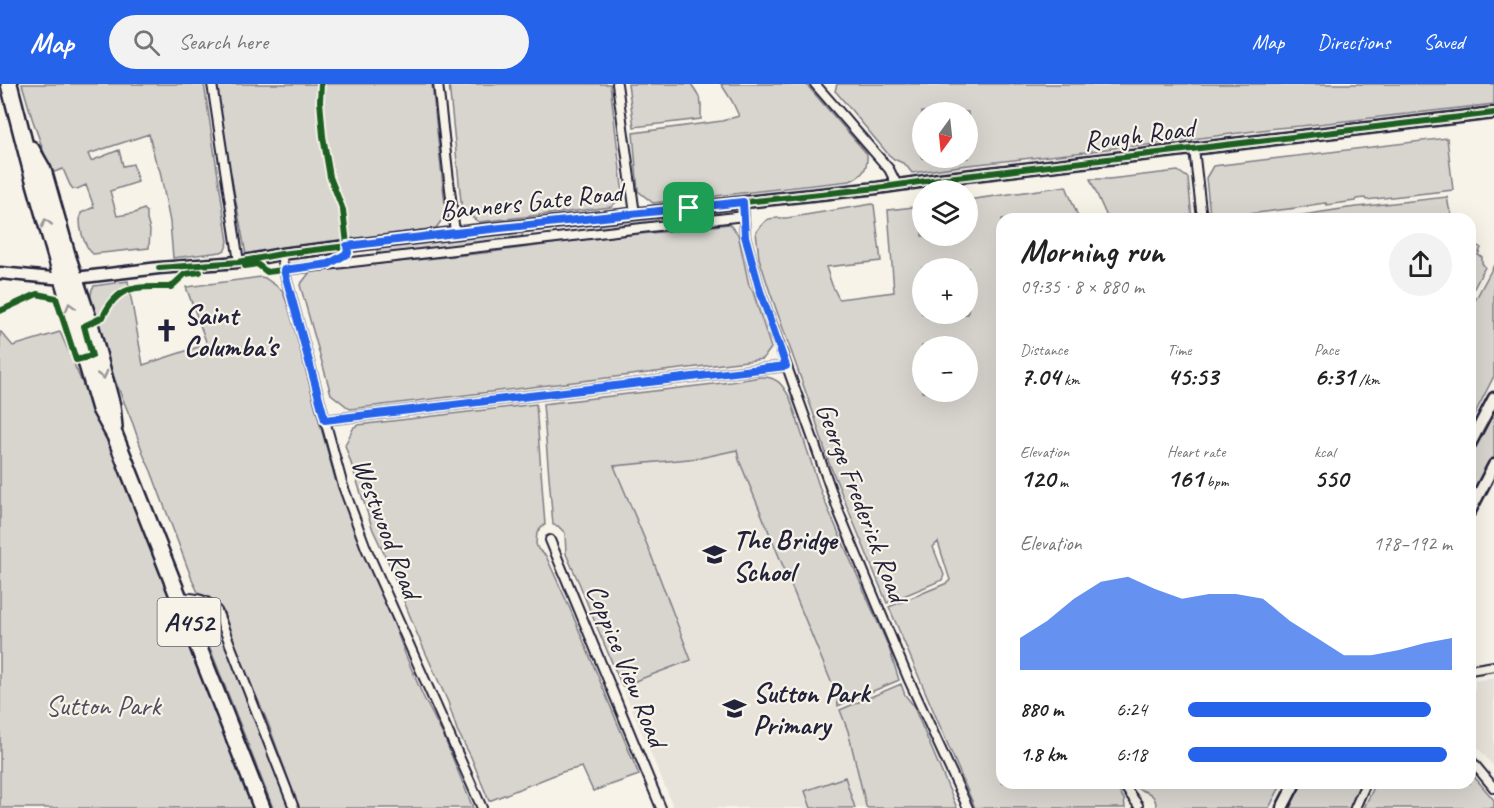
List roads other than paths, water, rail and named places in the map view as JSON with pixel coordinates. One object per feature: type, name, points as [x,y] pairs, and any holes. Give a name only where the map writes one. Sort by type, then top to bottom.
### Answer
[{"type":"highway","name":"A452","points":[[9,84],[22,132],[43,170],[68,258],[69,279],[100,409],[115,436],[262,808]]},
{"type":"street","points":[[212,84],[238,262]]},
{"type":"street","points":[[438,84],[455,233]]},
{"type":"street","points":[[617,84],[635,214]]},
{"type":"street","points":[[815,84],[889,169],[897,185]]},
{"type":"street","name":"Rough Road","points":[[790,197],[1494,113]]},
{"type":"street","points":[[1194,149],[1202,213]]},
{"type":"street","name":"Banners Gate Road","points":[[0,273],[69,279],[159,268],[238,262],[281,254],[455,233],[790,197]]},
{"type":"street","name":"George Frederick Road","points":[[743,202],[745,236],[757,280],[840,515],[908,678],[968,808]]},
{"type":"street","name":"Banners Gate Road","points":[[284,270],[744,216]]},
{"type":"street","name":"Westwood Road","points":[[281,254],[343,486],[366,548],[482,808]]},
{"type":"street","points":[[325,420],[786,366]]},
{"type":"street","points":[[1476,432],[1494,398]]},
{"type":"street","points":[[1476,500],[1494,465]]},
{"type":"street","name":"Coppice View Road","points":[[550,540],[660,806]]},
{"type":"street","points":[[179,597],[199,599],[210,603],[217,611],[294,808]]},
{"type":"street","points":[[1476,669],[1494,666]]},
{"type":"street","points":[[1476,766],[1494,788]]},
{"type":"street","points":[[1126,789],[1138,805]]},
{"type":"street","points":[[1282,808],[1292,789]]},
{"type":"street","points":[[1355,808],[1363,789]]},
{"type":"street","points":[[650,808],[660,806]]},
{"type":"place","name":"Saint Columba's","points":[[166,330]]},
{"type":"place","name":"The Bridge School","points":[[715,555]]},
{"type":"place","name":"Sutton Park Primary","points":[[735,708]]},
{"type":"park label","name":"Sutton Park","points":[[103,705]]}]
